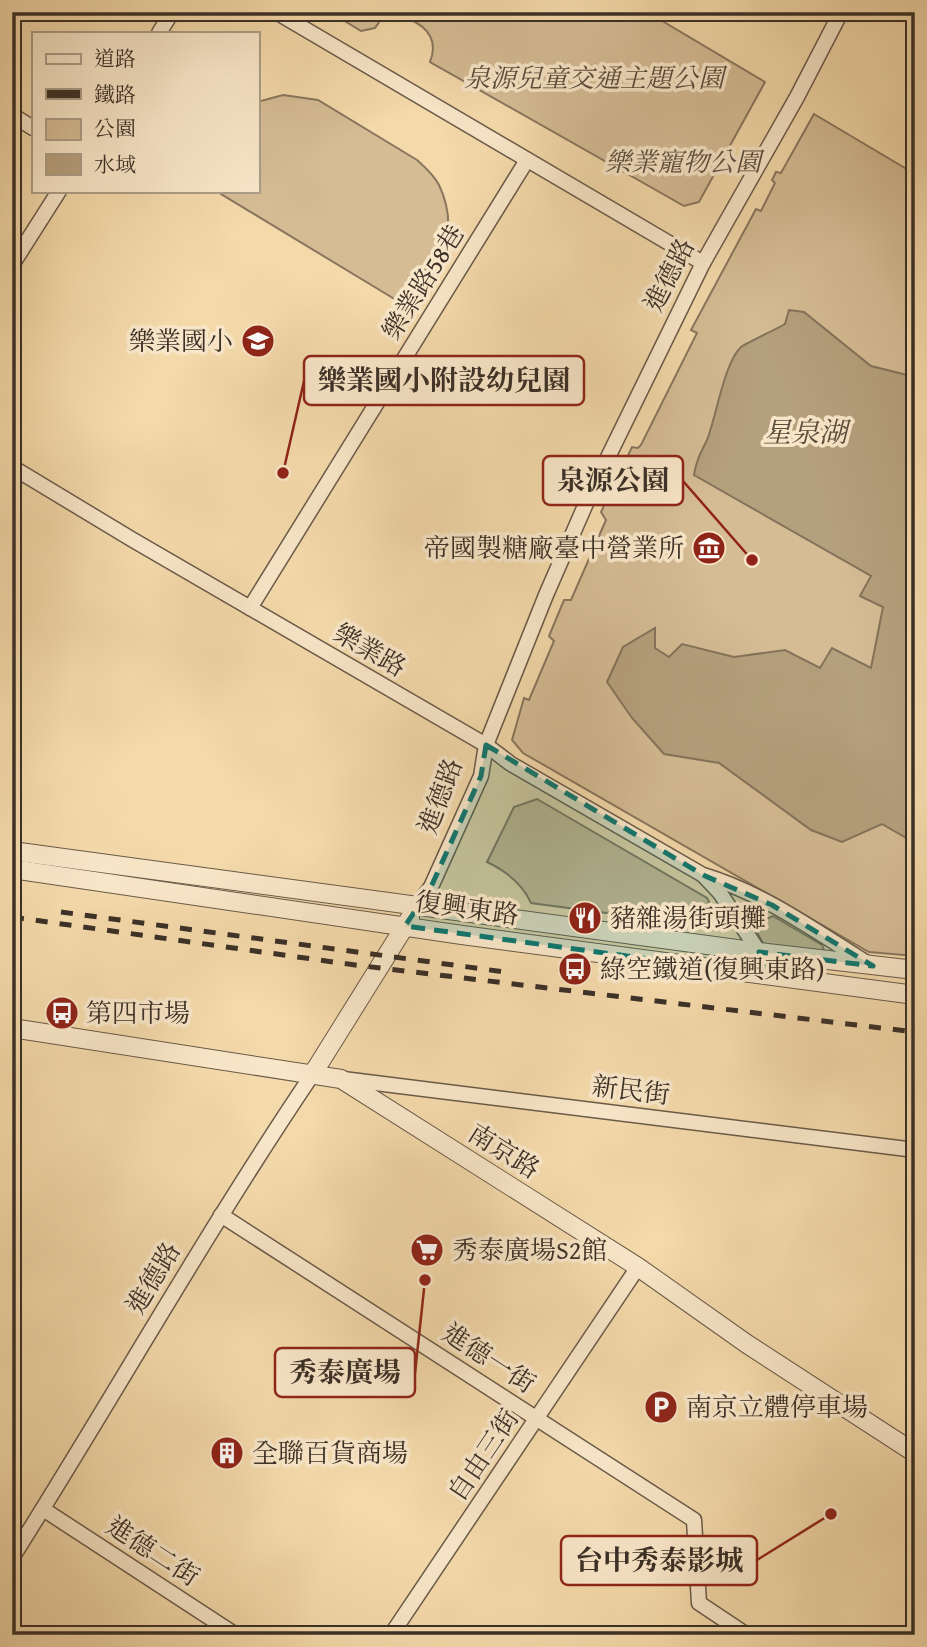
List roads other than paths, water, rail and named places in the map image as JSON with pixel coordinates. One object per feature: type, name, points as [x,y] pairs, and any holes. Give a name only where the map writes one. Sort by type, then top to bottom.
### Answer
[{"type":"street","points":[[160,32],[173,12]]},
{"type":"street","points":[[276,12],[703,263]]},
{"type":"street","name":"進德路","points":[[12,1558],[221,1215],[312,1075],[416,906],[431,887],[481,776],[486,745],[591,492],[703,263],[797,97],[841,12]]},
{"type":"street","points":[[12,115],[32,127]]},
{"type":"street","name":"樂業路58巷","points":[[250,608],[527,160]]},
{"type":"street","points":[[12,265],[59,192]]},
{"type":"street","name":"樂業路","points":[[12,467],[486,745],[511,764],[703,875],[731,883],[772,905],[873,966]]},
{"type":"street","name":"復興東路","points":[[12,852],[759,952],[915,970]]},
{"type":"street","name":"復興東路","points":[[12,869],[405,926],[915,995]]},
{"type":"street","name":"樂業路","points":[[703,875],[720,893],[775,976]]},
{"type":"street","name":"南京路","points":[[12,1028],[341,1079],[638,1267],[747,1344],[915,1453]]},
{"type":"street","name":"新民街","points":[[341,1079],[915,1150]]},
{"type":"street","name":"進德一街","points":[[221,1215],[694,1520],[699,1602],[747,1635]]},
{"type":"street","name":"自由三街","points":[[391,1635],[638,1267]]},
{"type":"street","name":"進德二街","points":[[43,1509],[236,1635]]},
{"type":"water","name":"星泉湖","points":[[789,310],[804,312],[871,366],[907,375],[915,372],[915,843],[882,824],[842,842],[811,830],[719,763],[664,754],[632,718],[607,682],[623,647],[655,628],[655,648],[669,657],[682,644],[734,657],[785,650],[820,668],[832,648],[871,668],[883,607],[860,596],[871,576],[694,475],[735,355],[744,345],[785,324]]},
{"type":"railway","points":[[61,912],[505,972]]},
{"type":"railway","points":[[12,917],[355,965],[915,1032]]},
{"type":"place","name":"樂業國小","points":[[258,341]]},
{"type":"place","name":"樂業國小附設幼兒園","points":[[283,473]]},
{"type":"place","name":"帝國製糖廠臺中營業所","points":[[709,548]]},
{"type":"place","name":"泉源公園","points":[[752,560]]},
{"type":"place","name":"豬雜湯街頭攤","points":[[585,918]]},
{"type":"place","name":"綠空鐵道(復興東路)","points":[[575,969]]},
{"type":"place","name":"第四市場","points":[[62,1013]]},
{"type":"place","name":"秀泰廣場S2館","points":[[427,1250]]},
{"type":"place","name":"秀泰廣場","points":[[425,1280]]},
{"type":"place","name":"南京立體停車場","points":[[661,1407]]},
{"type":"place","name":"全聯百貨商場","points":[[227,1453]]},
{"type":"place","name":"台中秀泰影城","points":[[831,1514]]},
{"type":"park label","name":"泉源兒童交通主題公園","points":[[594,78]]},
{"type":"park label","name":"樂業寵物公園","points":[[683,162]]}]
